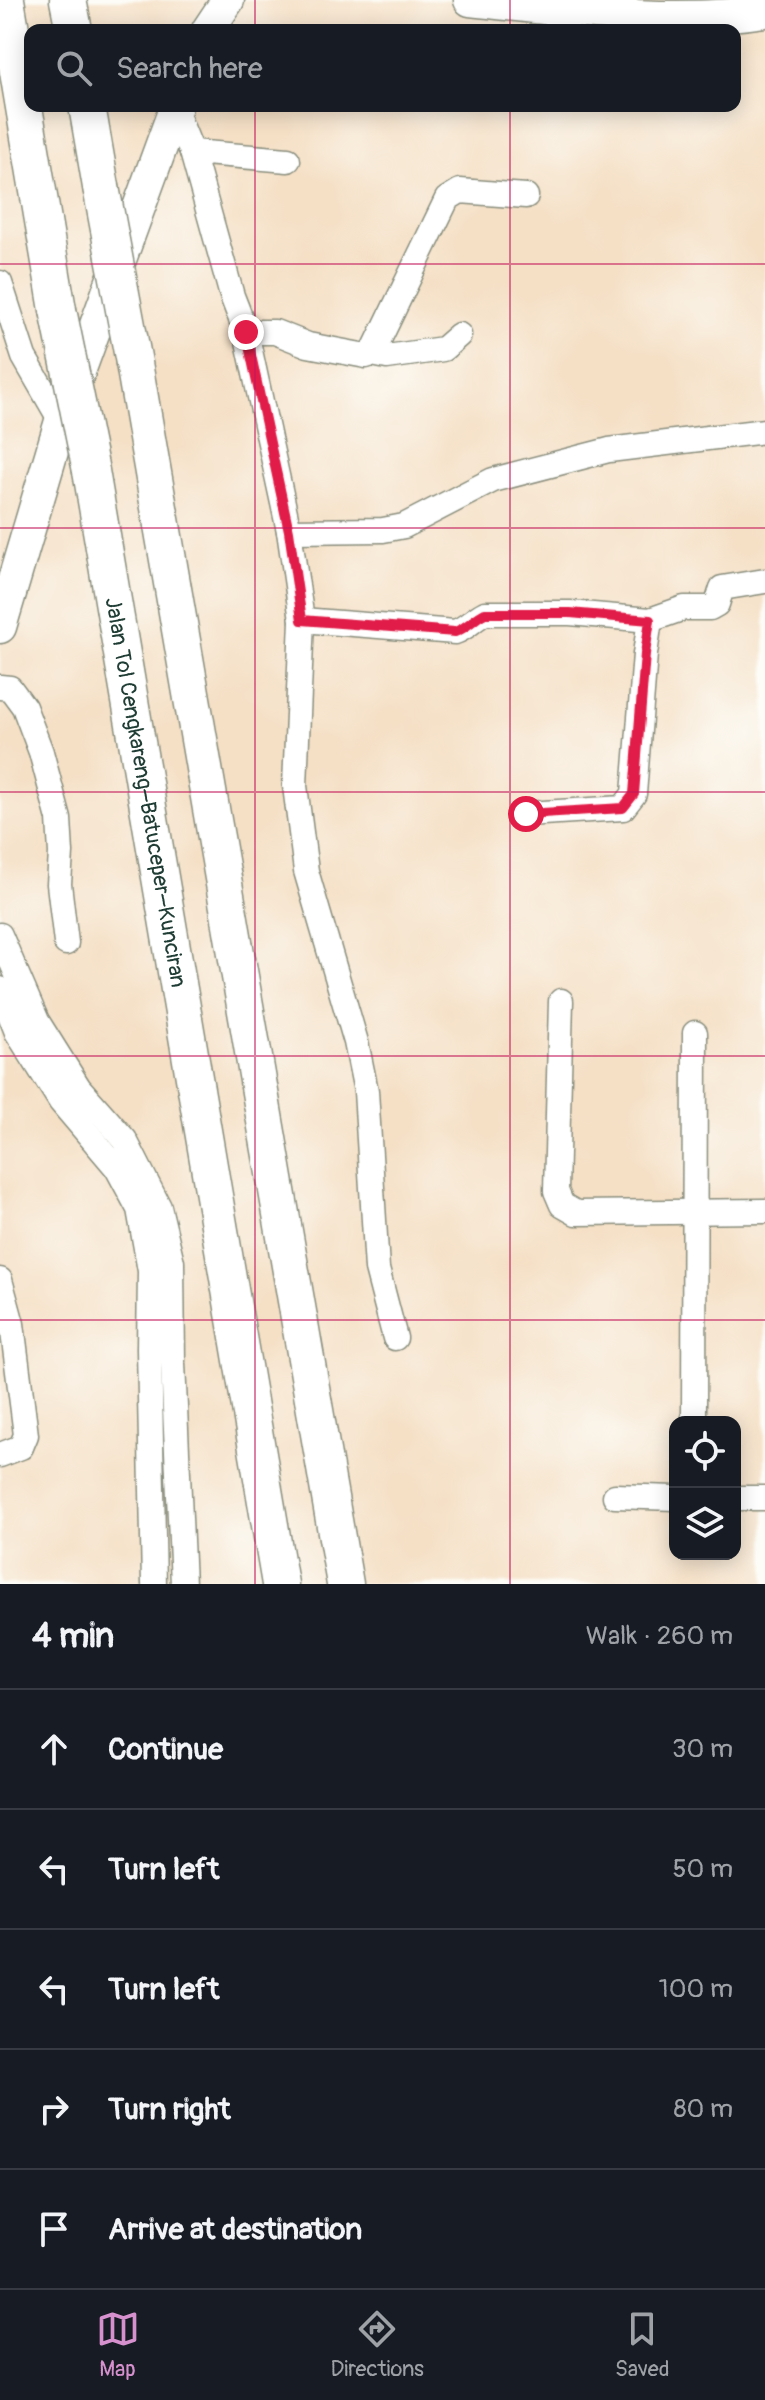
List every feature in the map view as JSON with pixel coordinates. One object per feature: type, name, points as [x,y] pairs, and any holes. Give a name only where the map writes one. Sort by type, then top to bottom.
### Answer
[{"type":"highway","name":"Jalan Tol Cengkareng–Batuceper–Kunciran","points":[[6,0],[24,107]]},
{"type":"highway","points":[[68,0],[73,24]]},
{"type":"highway","name":"Jalan Tol Cengkareng–Batuceper–Kunciran","points":[[25,112],[58,310],[91,471],[280,1584]]},
{"type":"highway","points":[[88,112],[345,1584]]},
{"type":"main road","points":[[212,24],[228,0]]},
{"type":"main road","points":[[470,0],[624,16],[723,17],[765,11]]},
{"type":"main road","points":[[0,627],[61,421],[175,112]]},
{"type":"street","points":[[177,112],[192,152],[232,296],[246,332],[289,531],[302,620],[295,786],[306,871],[356,1042],[366,1091],[377,1269],[395,1338]]},
{"type":"street","points":[[192,152],[288,160]]},
{"type":"street","points":[[372,354],[447,199],[460,191],[526,196]]},
{"type":"street","points":[[0,283],[24,357],[61,421]]},
{"type":"street","points":[[246,332],[275,332],[308,345],[387,357],[443,349],[459,335]]},
{"type":"street","points":[[289,531],[383,530],[404,526],[493,480],[609,450],[765,431]]},
{"type":"street","points":[[302,620],[455,632],[467,628],[475,618],[485,613],[501,612],[570,613],[650,620],[684,608],[710,608],[717,604],[722,588],[765,581]]},
{"type":"street","points":[[526,814],[623,808],[634,794],[650,620]]},
{"type":"street","points":[[0,687],[10,688],[24,707],[41,752],[59,819],[59,884],[66,943]]},
{"type":"street","points":[[0,935],[37,1021],[79,1088],[125,1140],[159,1207],[172,1262],[173,1363],[183,1584]]},
{"type":"street","points":[[0,989],[17,1032],[61,1102],[117,1168],[139,1209],[150,1271],[154,1584]]},
{"type":"street","points":[[561,1001],[556,1191],[562,1205],[576,1213],[765,1211]]},
{"type":"street","points":[[694,1416],[695,1033]]},
{"type":"street","points":[[0,1280],[12,1324],[26,1435],[21,1447],[0,1455]]},
{"type":"street","points":[[615,1496],[669,1498]]},
{"type":"street","points":[[741,1498],[765,1498]]},
{"type":"route","points":[[246,332],[289,531],[302,620],[455,632],[467,628],[475,618],[485,613],[517,611],[650,620],[634,794],[623,808],[526,814]]}]
